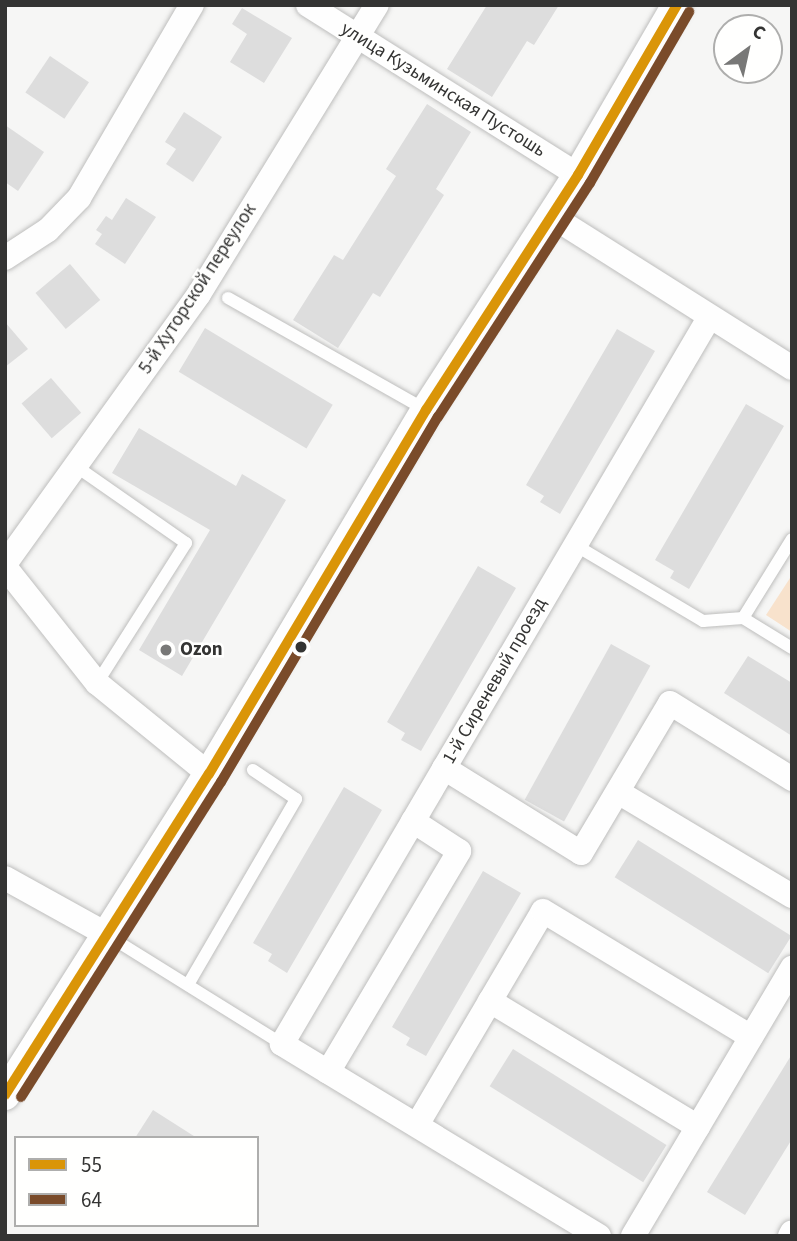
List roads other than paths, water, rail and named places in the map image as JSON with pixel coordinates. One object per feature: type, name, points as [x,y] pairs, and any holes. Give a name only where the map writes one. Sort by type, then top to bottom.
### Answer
[{"type":"street","points":[[5,258],[48,230],[79,198],[192,5]]},
{"type":"street","name":"улица Кузьминская Пустошь","points":[[309,5],[578,175]]},
{"type":"street","name":"5-й Хуторской переулок","points":[[5,565],[199,294],[377,5]]},
{"type":"street","points":[[5,1095],[209,774],[426,410],[578,175],[677,5]]},
{"type":"street","points":[[551,215],[709,318],[792,368]]},
{"type":"street","name":"1-й Сиреневый проезд","points":[[282,1044],[709,318]]},
{"type":"street","points":[[5,565],[97,683],[209,774]]},
{"type":"street","points":[[444,768],[581,853],[670,703],[792,779]]},
{"type":"street","points":[[618,793],[792,896]]},
{"type":"street","points":[[328,1072],[459,851],[412,821]]},
{"type":"street","points":[[5,878],[106,934]]},
{"type":"street","points":[[416,1125],[543,911],[751,1037]]},
{"type":"street","points":[[633,1236],[789,977]]},
{"type":"street","points":[[490,1002],[698,1127]]},
{"type":"street","points":[[282,1044],[599,1236]]},
{"type":"lane","points":[[228,298],[426,410]]},
{"type":"lane","points":[[77,467],[186,543],[97,683]]},
{"type":"lane","points":[[743,618],[792,540]]},
{"type":"lane","points":[[575,545],[703,621],[743,618],[792,648]]},
{"type":"lane","points":[[189,983],[296,799],[253,770]]},
{"type":"lane","points":[[106,934],[189,983],[282,1044]]},
{"type":"place","name":"Ozon","points":[[166,650]]}]
